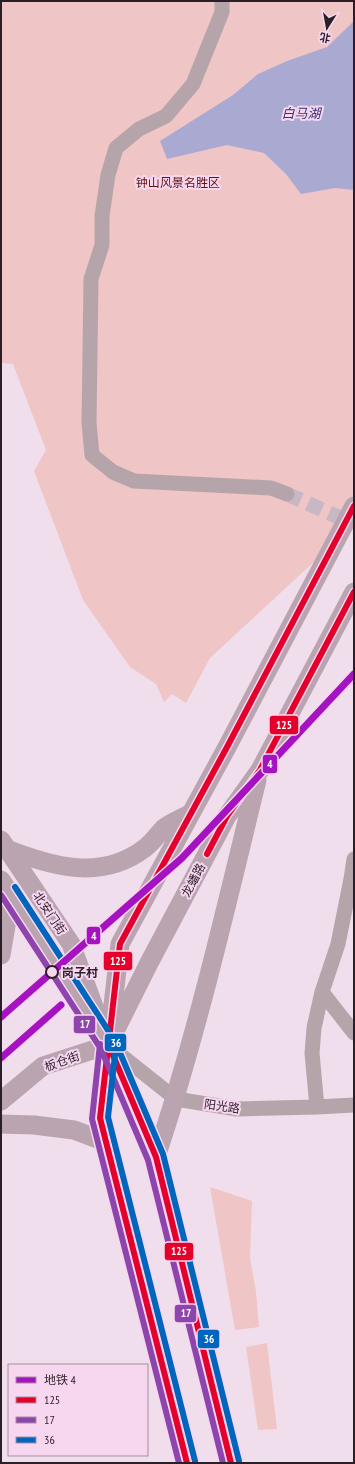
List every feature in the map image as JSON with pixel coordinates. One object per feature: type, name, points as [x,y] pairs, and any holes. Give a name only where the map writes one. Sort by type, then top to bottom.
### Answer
[{"type":"main road","name":"龙蟠路","points":[[187,1463],[100,1118],[120,944],[354,506]]},
{"type":"main road","name":"龙蟠路","points":[[108,1045],[227,816],[260,770],[354,592]]},
{"type":"main road","points":[[156,1157],[176,1098],[205,993],[260,770]]},
{"type":"main road","points":[[4,845],[37,861],[64,867],[89,868],[112,864],[130,858],[146,847],[166,827],[191,813]]},
{"type":"main road","name":"北安门街","points":[[4,845],[71,944],[108,1045]]},
{"type":"main road","points":[[1,955],[7,920],[5,886]]},
{"type":"main road","name":"北安门街","points":[[5,886],[108,1045]]},
{"type":"main road","name":"龙蟠路","points":[[108,1045],[156,1157],[231,1463]]},
{"type":"main road","name":"板仓街","points":[[1,1101],[43,1066],[108,1045]]},
{"type":"main road","points":[[1,1124],[34,1125],[74,1130],[106,1142]]},
{"type":"street","points":[[222,1],[222,12],[193,84],[166,116],[139,129],[116,148],[108,175],[102,216],[102,246],[91,278],[89,424],[92,455],[113,472],[134,481],[271,488],[287,494]]},
{"type":"street","points":[[317,1107],[312,1053],[314,1028],[322,992],[338,944],[354,859]]},
{"type":"street","points":[[322,992],[354,1033]]},
{"type":"street","name":"阳光路","points":[[108,1045],[176,1098],[237,1109],[354,1105]]},
{"type":"green space","name":"钟山风景名胜区","points":[[1,1],[354,1],[354,525],[210,658],[186,703],[172,694],[164,702],[156,684],[130,667],[83,600],[34,471],[46,450],[13,364],[1,363]]},
{"type":"green space","points":[[210,1187],[252,1201],[250,1258],[256,1292],[259,1327],[235,1330]]},
{"type":"green space","points":[[267,1343],[277,1429],[258,1430],[246,1347]]},
{"type":"water","name":"白马湖","points":[[354,21],[354,190],[335,188],[301,194],[286,174],[264,153],[227,145],[167,159],[160,141],[233,95],[258,74],[287,61],[327,47]]},
{"type":"tunnel","points":[[287,494],[354,524]]},
{"type":"metro line","name":"4","points":[[1,1017],[182,858],[354,674]]},
{"type":"metro line","name":"4","points":[[1,1058],[61,1005]]},
{"type":"transit line","name":"125","points":[[187,1463],[100,1118],[120,944],[226,749],[354,506]]},
{"type":"transit line","name":"125","points":[[207,854],[227,816],[260,770],[354,592]]},
{"type":"transit line","name":"36","points":[[15,887],[115,1041],[163,1154],[239,1461]]},
{"type":"transit line","name":"17","points":[[1,895],[101,1049],[148,1160],[223,1463]]},
{"type":"transit line","name":"17","points":[[100,1044],[92,1119],[179,1463]]},
{"type":"transit line","name":"125","points":[[109,1046],[156,1157],[231,1463]]},
{"type":"transit line","name":"36","points":[[116,1046],[108,1117],[195,1461]]},
{"type":"place","name":"岗子村","points":[[52,972]]}]
